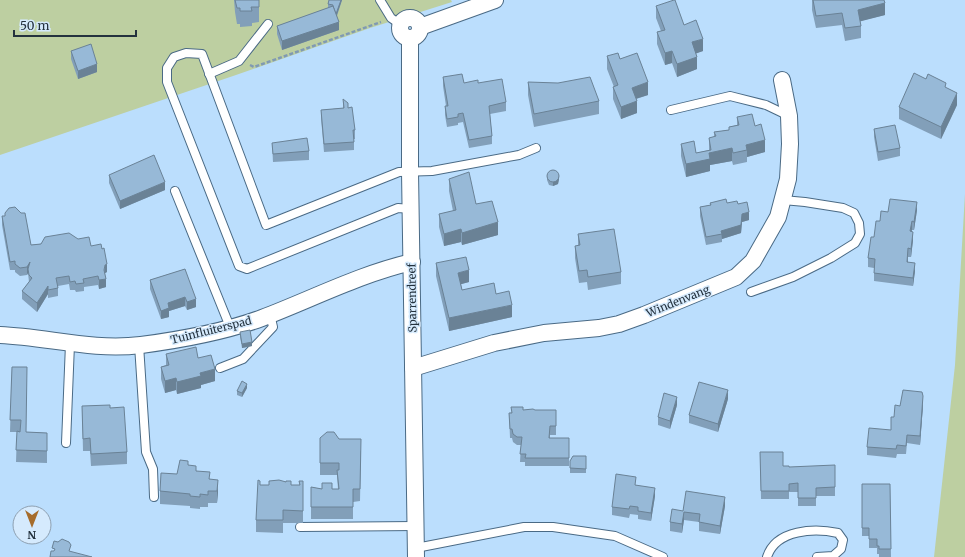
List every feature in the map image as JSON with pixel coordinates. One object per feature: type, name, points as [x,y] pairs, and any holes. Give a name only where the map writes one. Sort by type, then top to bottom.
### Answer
[{"type":"street","points":[[395,21],[401,34],[415,32],[495,0]]},
{"type":"street","name":"Sparrendreef","points":[[415,32],[410,172],[416,552]]},
{"type":"street","name":"Windenvang","points":[[413,368],[494,343],[544,333],[600,328],[619,324],[736,277],[754,262],[778,217],[788,179],[790,144],[789,116],[782,80]]},
{"type":"street","name":"Tuinfluiterspad","points":[[0,335],[87,346],[140,345],[168,341],[230,327],[270,314],[383,269],[412,262]]},
{"type":"lane","points":[[380,0],[395,21]]},
{"type":"lane","points":[[210,74],[239,60],[268,24]]},
{"type":"lane","points":[[411,209],[398,208],[247,269],[239,266],[167,82],[167,68],[174,57],[186,54],[202,54],[266,225],[398,172],[432,171],[519,155],[536,148]]},
{"type":"lane","points":[[671,110],[730,96],[766,105],[789,116]]},
{"type":"lane","points":[[175,190],[230,327]]},
{"type":"lane","points":[[751,292],[793,277],[831,258],[855,243],[860,234],[859,223],[854,213],[843,208],[783,200]]},
{"type":"lane","points":[[220,368],[243,359],[265,337],[273,327],[270,314]]},
{"type":"lane","points":[[66,443],[70,344]]},
{"type":"lane","points":[[140,345],[146,452],[153,469],[154,497]]},
{"type":"lane","points":[[300,527],[416,526]]},
{"type":"lane","points":[[416,552],[524,528],[553,527],[616,536],[662,557]]},
{"type":"lane","points":[[767,557],[775,545],[793,533],[827,530],[838,533],[843,540],[841,550],[833,556],[817,557]]},
{"type":"path","points":[[239,60],[254,67],[395,21]]},
{"type":"green space","points":[[0,0],[451,0],[452,2],[370,28],[0,155]]},
{"type":"green space","points":[[965,194],[965,557],[934,557],[955,365]]},
{"type":"building","points":[[235,0],[259,0],[259,7],[251,7],[252,11],[240,11],[240,8],[237,8]]},
{"type":"building","points":[[329,0],[341,0],[336,14],[333,5],[328,4]]},
{"type":"building","points":[[674,0],[684,25],[696,20],[703,39],[692,42],[697,57],[677,64],[672,51],[665,53],[657,32],[665,30],[656,6]]},
{"type":"building","points":[[813,0],[884,0],[885,3],[858,10],[861,26],[845,28],[842,13],[816,16]]},
{"type":"building","points":[[333,6],[339,22],[282,41],[277,26]]},
{"type":"building","points":[[91,44],[97,64],[78,71],[71,51]]},
{"type":"building","points":[[618,53],[620,59],[637,53],[648,82],[632,88],[637,101],[621,107],[613,87],[618,85],[607,56]]},
{"type":"building","points":[[914,73],[926,79],[928,74],[946,83],[945,87],[957,93],[941,127],[899,107]]},
{"type":"building","points":[[462,74],[464,83],[478,80],[478,83],[502,79],[506,102],[489,106],[492,136],[469,140],[463,113],[458,114],[458,117],[447,119],[445,106],[448,106],[443,77]]},
{"type":"building","points":[[590,77],[599,101],[534,114],[528,82],[558,83]]},
{"type":"building","points":[[343,99],[348,103],[348,108],[352,107],[355,130],[353,130],[354,142],[324,144],[321,110],[344,108]]},
{"type":"building","points":[[752,114],[755,126],[761,124],[765,140],[746,145],[747,150],[733,153],[732,148],[709,153],[710,159],[686,164],[681,144],[694,141],[696,153],[711,150],[709,138],[716,136],[714,132],[729,130],[729,127],[739,125],[737,117]]},
{"type":"building","points":[[895,125],[900,148],[878,152],[874,129]]},
{"type":"building","points":[[307,138],[309,151],[273,154],[272,143]]},
{"type":"building","points":[[154,155],[165,182],[120,201],[109,175]]},
{"type":"building","points":[[553,170],[557,172],[559,176],[557,180],[553,182],[549,180],[547,176],[549,172]]},
{"type":"building","points":[[469,172],[476,204],[492,201],[498,222],[462,233],[461,229],[444,234],[439,214],[456,210],[449,179]]},
{"type":"building","points":[[726,199],[727,203],[737,201],[738,204],[747,202],[749,212],[742,214],[741,225],[721,231],[722,234],[706,237],[700,207],[711,205],[710,203]]},
{"type":"building","points":[[890,199],[917,202],[914,222],[912,221],[910,231],[913,232],[911,249],[908,248],[907,262],[915,263],[913,278],[874,273],[875,259],[868,258],[871,237],[874,237],[876,221],[880,221],[881,211],[888,212]]},
{"type":"building","points":[[15,207],[21,213],[25,213],[31,245],[41,244],[45,237],[69,233],[78,239],[89,237],[91,246],[101,244],[102,249],[104,248],[107,264],[105,265],[104,270],[106,279],[99,280],[98,276],[83,279],[84,283],[76,284],[75,281],[70,282],[69,276],[56,278],[58,288],[48,290],[48,286],[37,303],[22,291],[32,278],[29,275],[28,269],[30,262],[27,267],[20,268],[15,264],[15,261],[10,262],[2,216],[5,216],[5,213],[9,208]]},
{"type":"building","points":[[614,229],[621,272],[588,277],[587,270],[579,271],[575,246],[580,245],[578,234]]},
{"type":"building","points":[[466,257],[469,270],[458,273],[462,290],[494,283],[496,294],[509,291],[512,305],[449,318],[436,263]]},
{"type":"building","points":[[185,269],[196,299],[187,302],[185,297],[168,303],[169,308],[161,311],[150,280]]},
{"type":"building","points":[[250,330],[252,342],[242,344],[240,332]]},
{"type":"building","points":[[196,347],[198,358],[211,355],[215,369],[200,373],[201,376],[177,382],[176,378],[165,381],[161,367],[169,365],[166,354]]},
{"type":"building","points":[[12,367],[27,367],[26,432],[47,433],[47,451],[16,450],[17,431],[20,432],[21,420],[10,420]]},
{"type":"building","points":[[242,381],[247,384],[242,393],[237,391]]},
{"type":"building","points":[[699,382],[728,390],[718,424],[689,415]]},
{"type":"building","points":[[903,390],[922,392],[920,436],[907,435],[906,446],[897,445],[896,449],[867,447],[869,428],[891,430],[891,417],[894,417],[895,405],[900,406]]},
{"type":"building","points":[[664,393],[677,397],[670,421],[658,417]]},
{"type":"building","points":[[110,405],[110,408],[124,407],[127,452],[91,454],[90,438],[83,439],[82,406]]},
{"type":"building","points":[[511,407],[523,407],[523,410],[556,410],[556,426],[550,426],[549,438],[569,438],[569,458],[525,458],[526,454],[520,454],[522,437],[517,437],[513,434],[512,429],[510,429],[509,413],[512,413]]},
{"type":"building","points":[[327,432],[334,432],[339,439],[361,439],[360,489],[353,489],[353,507],[311,507],[311,487],[322,489],[322,483],[332,483],[332,489],[339,489],[337,470],[339,470],[339,463],[320,463],[320,438]]},
{"type":"building","points":[[760,452],[783,452],[783,466],[835,465],[835,487],[816,488],[816,498],[798,498],[798,483],[789,484],[789,491],[761,491]]},
{"type":"building","points":[[573,456],[586,456],[586,469],[570,468],[570,461]]},
{"type":"building","points":[[180,460],[188,461],[188,465],[196,466],[196,471],[210,472],[209,479],[218,480],[217,491],[208,491],[208,495],[200,494],[200,497],[190,496],[190,494],[160,491],[161,473],[177,474]]},
{"type":"building","points":[[616,474],[636,477],[635,485],[655,488],[651,513],[638,511],[638,507],[630,506],[629,509],[612,507]]},
{"type":"building","points":[[258,480],[260,481],[260,485],[269,485],[269,481],[279,480],[286,482],[291,481],[291,485],[300,485],[299,481],[303,481],[303,511],[283,510],[283,520],[256,520]]},
{"type":"building","points":[[862,484],[890,484],[891,549],[879,549],[879,546],[877,546],[877,539],[869,539],[869,528],[862,528]]},
{"type":"building","points":[[686,491],[725,497],[720,526],[699,522],[700,514],[684,512],[682,524],[670,522],[672,509],[683,511]]},
{"type":"building","points":[[62,539],[69,542],[71,545],[69,551],[92,557],[50,557],[51,551],[54,551],[55,549],[52,548],[54,541],[58,542]]}]
